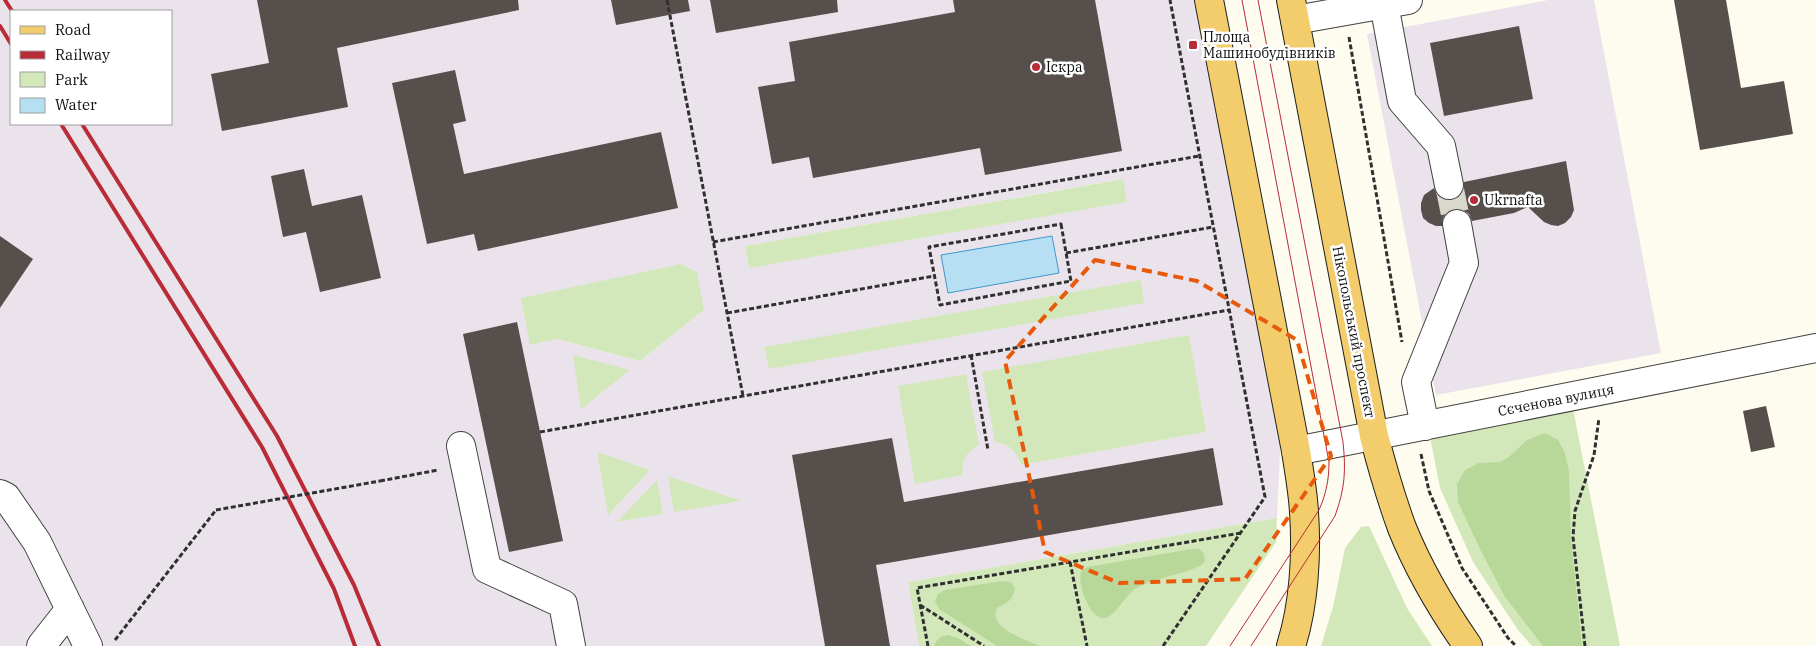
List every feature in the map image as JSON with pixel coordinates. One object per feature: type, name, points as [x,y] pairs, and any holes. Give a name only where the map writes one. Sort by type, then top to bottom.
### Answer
[{"type":"main road","points":[[1209,0],[1296,451],[1304,512],[1304,573],[1295,633],[1291,646]]},
{"type":"main road","name":"Нікопольський проспект","points":[[1293,10],[1374,436],[1387,484],[1403,530],[1423,573],[1446,615],[1468,646]]},
{"type":"street","points":[[1293,10],[1345,12],[1396,2],[1402,101],[1442,146],[1449,185]]},
{"type":"street","points":[[1420,426],[1416,382],[1464,263],[1457,224]]},
{"type":"street","name":"Сєченова вулиця","points":[[1296,451],[1816,348]]},
{"type":"street","points":[[463,456],[487,569],[564,604],[571,646]]},
{"type":"street","points":[[2,499],[37,542],[88,646]]},
{"type":"street","points":[[41,646],[70,609]]},
{"type":"path","points":[[667,0],[743,396]]},
{"type":"path","points":[[1163,646],[1265,497],[1170,0]]},
{"type":"path","points":[[1345,12],[1403,350]]},
{"type":"path","points":[[713,242],[1199,156]]},
{"type":"path","points":[[1061,224],[1071,282],[940,305],[934,276],[929,247],[1061,224]]},
{"type":"path","points":[[1066,253],[1213,227]]},
{"type":"path","points":[[727,312],[934,276]]},
{"type":"path","points":[[540,432],[1229,310]]},
{"type":"path","points":[[971,355],[988,450]]},
{"type":"path","points":[[1585,646],[1573,537],[1575,511],[1598,438],[1602,390]]},
{"type":"path","points":[[1420,426],[1429,492],[1462,568],[1508,638],[1516,646]]},
{"type":"path","points":[[110,646],[216,510],[380,481],[463,456]]},
{"type":"path","points":[[928,646],[918,588],[1241,532]]},
{"type":"path","points":[[1070,562],[1087,646]]},
{"type":"path","points":[[920,605],[984,646]]},
{"type":"highlighted area","points":[[1095,260],[1197,281],[1297,340],[1331,456],[1245,579],[1119,583],[1045,552],[1005,361]]},
{"type":"shaded area","points":[[0,0],[1198,0],[1281,432],[1277,518],[908,582],[919,646],[0,646]],"holes":[[[1122,179],[750,268],[745,246]],[[1052,236],[1059,273],[948,293],[942,255]],[[704,310],[640,361],[557,339]],[[1206,432],[1020,465],[1018,456],[1004,444]],[[971,449],[965,457],[962,466],[915,484]]]},
{"type":"shaded area","points":[[1548,0],[1594,0],[1661,353],[1436,395],[1367,34]]},
{"type":"green space","points":[[1123,179],[1127,202],[749,268],[745,246]]},
{"type":"green space","points":[[681,264],[697,272],[704,310],[640,361],[557,339],[530,345],[521,298]]},
{"type":"green space","points":[[1141,280],[1144,303],[769,369],[764,347]]},
{"type":"green space","points":[[1189,335],[1206,432],[1021,465],[1011,449],[1004,444],[995,442],[982,372]]},
{"type":"green space","points":[[573,355],[630,370],[581,409]]},
{"type":"green space","points":[[966,374],[979,445],[965,457],[963,475],[915,484],[898,386]]},
{"type":"green space","points":[[1573,409],[1620,646],[1532,646],[1518,630],[1473,562],[1440,488],[1430,437]]},
{"type":"green space","points":[[1545,433],[1558,440],[1565,453],[1569,472],[1571,538],[1582,646],[1543,646],[1505,597],[1458,502],[1457,484],[1465,470],[1479,463],[1500,462],[1509,457],[1527,440]]},
{"type":"green space","points":[[597,452],[650,470],[608,515]]},
{"type":"green space","points":[[668,476],[741,501],[674,512]]},
{"type":"green space","points":[[657,480],[663,514],[617,522]]},
{"type":"green space","points":[[1277,518],[1276,542],[1206,646],[919,646],[908,582]]},
{"type":"green space","points":[[1369,526],[1407,608],[1432,646],[1321,646],[1333,607],[1345,548],[1361,527]]},
{"type":"green space","points":[[1200,549],[1204,554],[1205,561],[1200,566],[1138,587],[1129,594],[1113,613],[1105,618],[1094,614],[1090,608],[1083,592],[1080,577],[1081,572],[1087,567]]},
{"type":"green space","points":[[1002,581],[1011,582],[1015,588],[1009,601],[997,608],[998,622],[1009,632],[1040,646],[997,646],[939,609],[935,601],[938,594],[945,590]]},
{"type":"green space","points":[[948,635],[958,638],[971,646],[934,646],[939,638]]},
{"type":"water","points":[[1052,236],[1059,273],[948,293],[941,255]]},
{"type":"building","points":[[257,0],[518,0],[519,10],[337,48],[348,107],[222,131],[211,74],[269,63]]},
{"type":"building","points":[[611,0],[688,0],[690,11],[616,25]]},
{"type":"building","points":[[710,0],[837,0],[838,12],[716,33]]},
{"type":"building","points":[[953,0],[1095,0],[1122,151],[985,175],[980,148],[813,178],[809,157],[772,164],[758,87],[795,81],[789,42],[955,12]]},
{"type":"building","points":[[1674,0],[1726,0],[1741,88],[1784,81],[1793,134],[1700,150]]},
{"type":"building","points":[[1519,26],[1533,99],[1444,116],[1430,43]]},
{"type":"building","points":[[455,70],[466,121],[453,124],[464,174],[661,132],[678,208],[478,251],[474,234],[427,244],[392,83]]},
{"type":"building","points":[[1566,161],[1574,210],[1571,217],[1565,223],[1558,226],[1544,222],[1528,207],[1514,213],[1472,221],[1469,214],[1463,210],[1454,209],[1447,212],[1443,218],[1442,226],[1436,226],[1423,218],[1421,203],[1424,195],[1434,188],[1437,195],[1444,200],[1453,200],[1459,197],[1464,190],[1464,182]]},
{"type":"building","points":[[304,169],[312,206],[362,195],[381,278],[320,292],[306,232],[283,237],[271,176]]},
{"type":"building","points":[[0,236],[33,259],[0,308]]},
{"type":"building","points":[[517,322],[563,541],[509,552],[463,334]]},
{"type":"building","points":[[1766,406],[1775,447],[1751,452],[1743,411]]},
{"type":"building","points":[[892,438],[904,502],[1213,448],[1223,505],[876,565],[890,646],[825,646],[792,455]]},
{"type":"tunnel","points":[[1449,185],[1457,224]]},
{"type":"tram line","points":[[1230,646],[1319,510],[1327,487],[1329,462],[1242,0]]},
{"type":"tram line","points":[[1251,646],[1335,516],[1343,488],[1344,471],[1343,442],[1258,0]]},
{"type":"railway","points":[[5,0],[11,10]]},
{"type":"railway","points":[[0,26],[10,42]]},
{"type":"railway","points":[[62,125],[262,447],[334,589],[355,646]]},
{"type":"railway","points":[[83,125],[277,436],[354,585],[379,646]]},
{"type":"place","name":"Площа Машинобудівників","points":[[1193,45]]},
{"type":"place","name":"Іскра","points":[[1036,67]]},
{"type":"place","name":"Ukrnafta","points":[[1474,200]]}]
